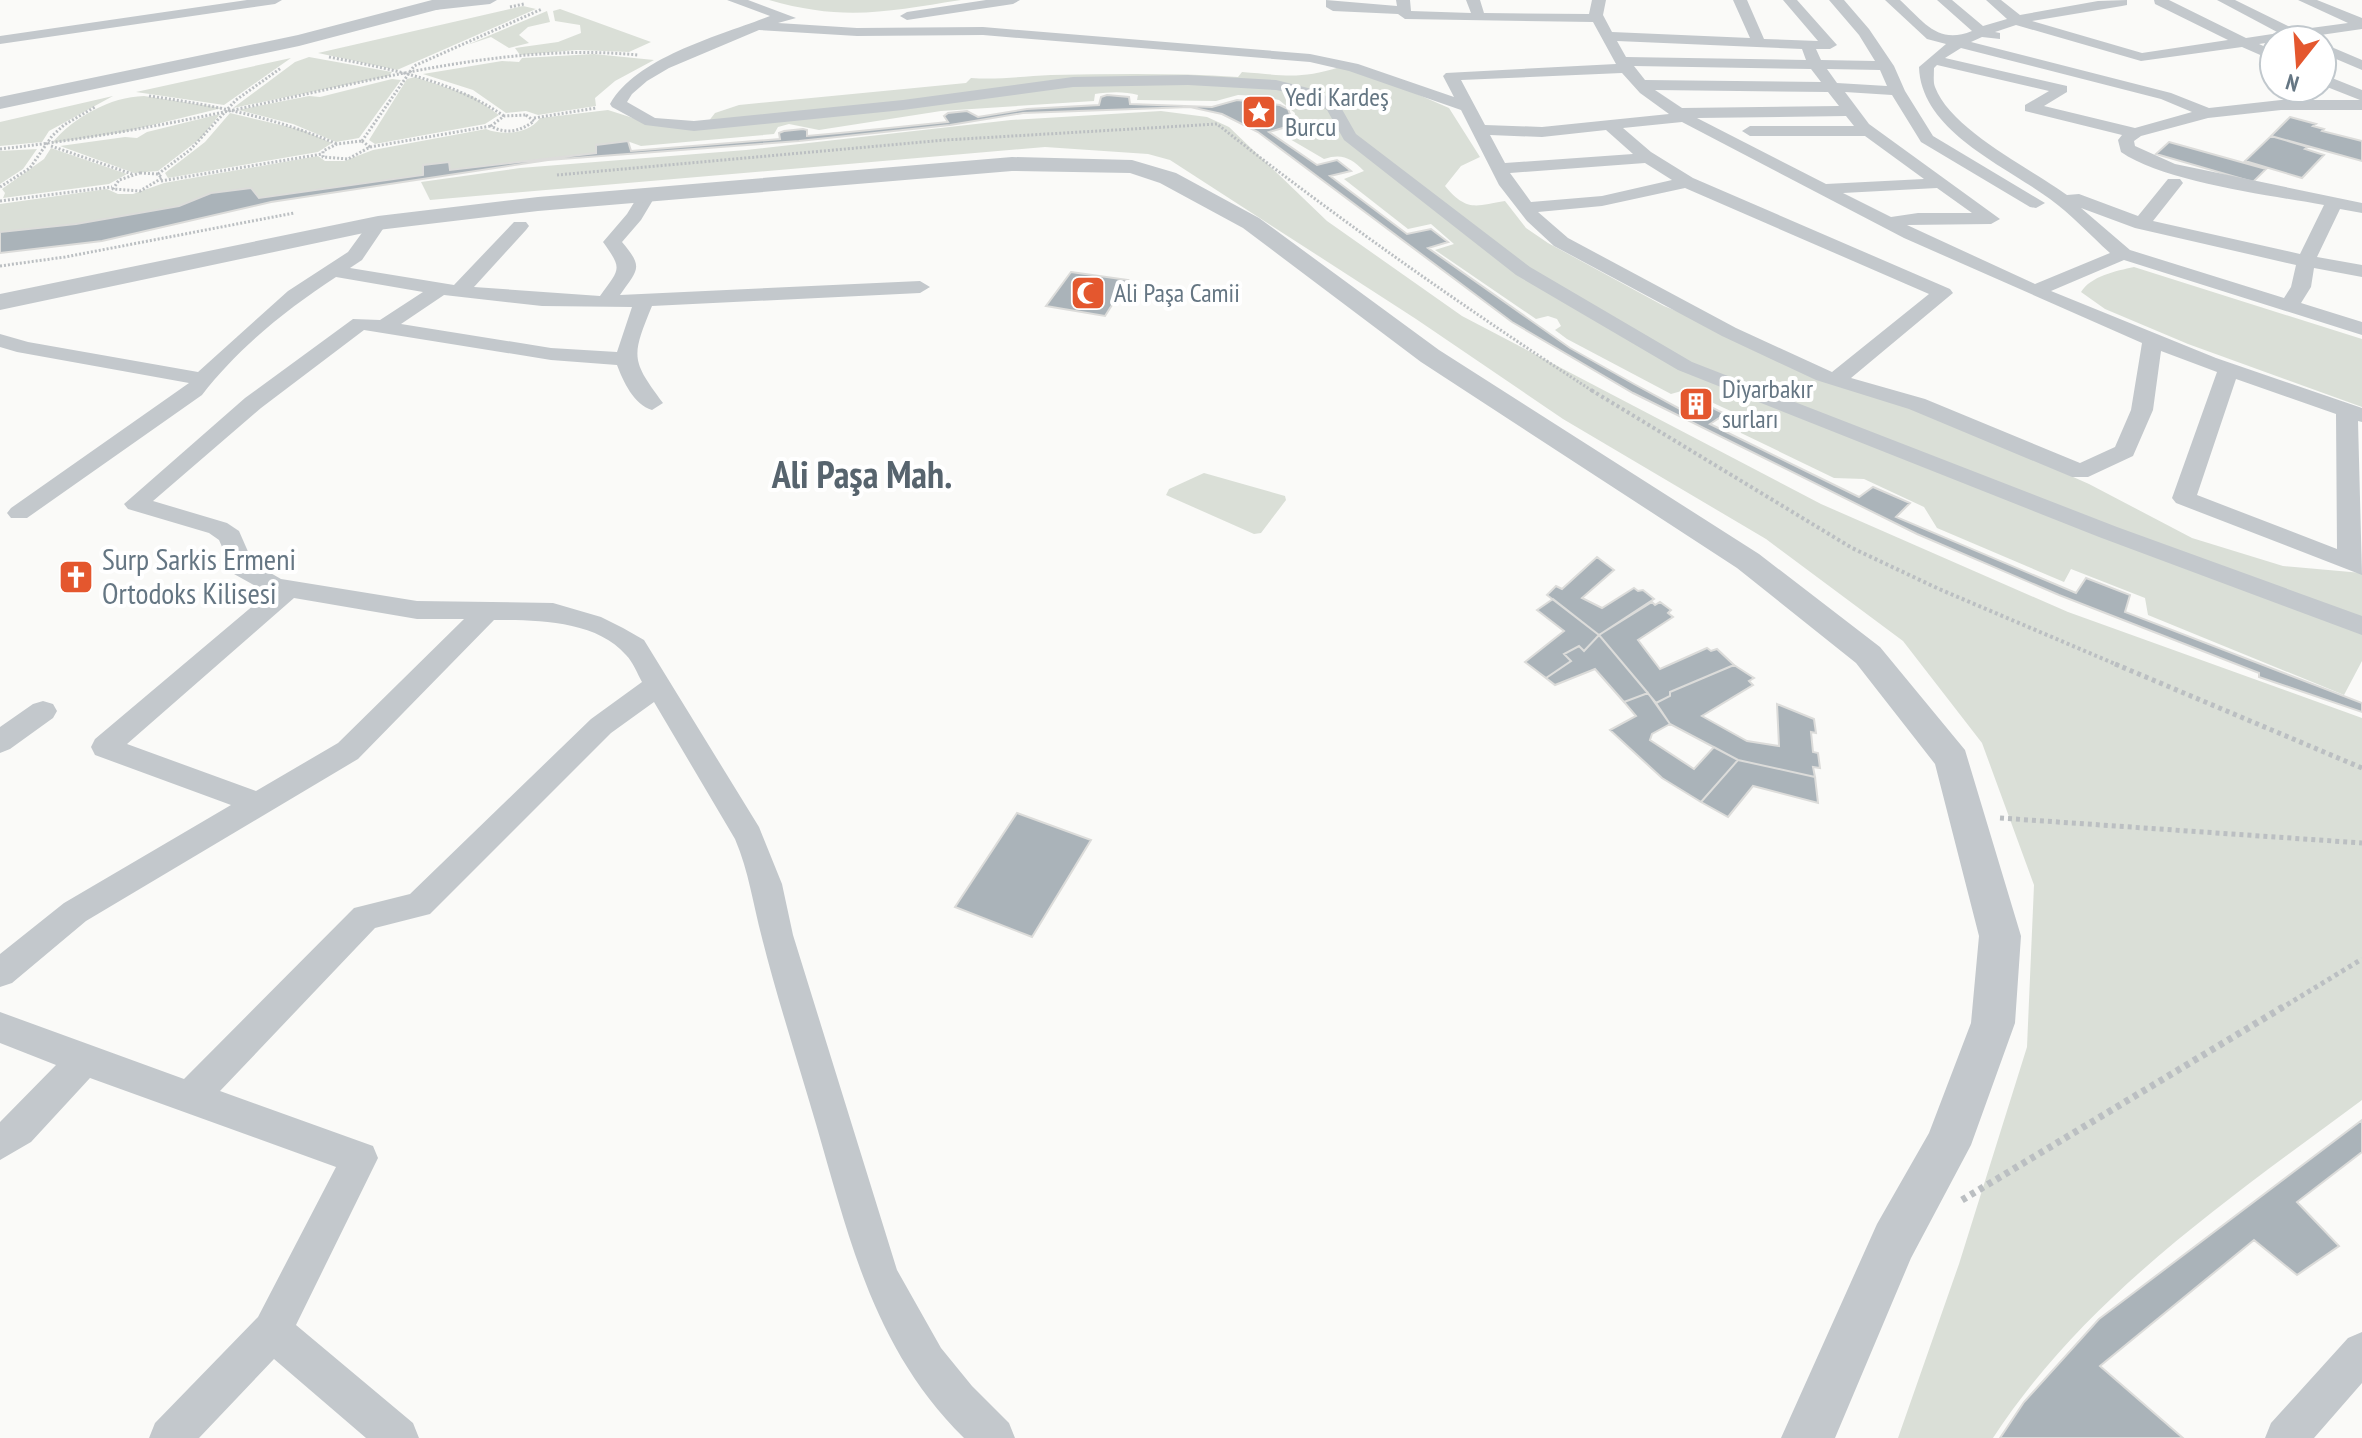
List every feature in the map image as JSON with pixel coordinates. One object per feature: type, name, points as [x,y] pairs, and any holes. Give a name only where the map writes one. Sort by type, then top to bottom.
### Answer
[{"type":"street","points":[[0,40],[275,0]]},
{"type":"street","points":[[0,103],[302,46],[444,3],[490,0]]},
{"type":"street","points":[[734,0],[781,17],[858,21],[929,14],[1013,0]]},
{"type":"street","points":[[1333,0],[1333,7],[1404,5],[1405,15],[1479,17],[1599,9],[1608,36],[1625,64],[1643,85],[1682,115],[1711,131],[1822,190],[2036,290],[2228,370],[2355,412],[2356,565],[2184,498],[2228,370]]},
{"type":"street","points":[[1473,0],[1479,17]]},
{"type":"street","points":[[1740,0],[1759,43]]},
{"type":"street","points":[[1608,36],[1830,45],[1790,0]]},
{"type":"street","points":[[1836,0],[1862,27],[1927,139],[2123,254],[2362,329]]},
{"type":"street","points":[[1892,0],[1932,36],[2166,96],[2207,113]]},
{"type":"street","points":[[1944,0],[1983,33],[2072,55]]},
{"type":"street","points":[[1993,0],[2018,21],[2141,57],[2258,40]]},
{"type":"street","points":[[2101,0],[2199,0]]},
{"type":"street","points":[[2224,0],[2273,24]]},
{"type":"street","points":[[2305,0],[2362,24]]},
{"type":"street","points":[[2123,254],[2080,214],[1963,131],[1941,109],[1927,86],[1926,67],[1955,44],[2018,21],[2140,2],[2258,49]]},
{"type":"street","points":[[781,17],[670,61],[634,81],[621,94],[618,104],[651,122],[694,126],[903,105],[1073,82],[1217,82],[1276,85],[1311,93],[1333,107],[1350,137],[1523,271],[1685,366],[2108,532],[2362,626]]},
{"type":"street","points":[[2338,29],[2362,24]]},
{"type":"street","points":[[759,26],[857,32],[983,31],[1310,58],[1353,67],[1465,106]]},
{"type":"street","points":[[1807,45],[1848,111],[1869,131],[1991,219],[1918,218],[1890,222]]},
{"type":"street","points":[[2338,55],[2362,66]]},
{"type":"street","points":[[1933,60],[2062,89],[2031,108],[2135,133]]},
{"type":"street","points":[[2100,62],[2142,71]]},
{"type":"street","points":[[1887,66],[1625,64],[1451,76],[1499,169],[1525,208],[1561,242],[1729,332],[1835,380],[1917,404],[2080,472],[2125,451],[2142,410],[2153,339]]},
{"type":"street","points":[[1643,85],[1831,87],[1897,91]]},
{"type":"street","points":[[2338,86],[2362,96]]},
{"type":"street","points":[[2362,105],[2281,105],[2207,113],[2135,133],[2126,140],[2127,148],[2138,157],[2245,186],[2362,208]]},
{"type":"street","points":[[1477,130],[1542,132],[1682,115],[1848,111]]},
{"type":"street","points":[[1611,126],[1649,158],[1687,182],[1943,293],[1835,380]]},
{"type":"street","points":[[1711,131],[1869,131]]},
{"type":"street","points":[[1499,169],[1649,158]]},
{"type":"street","points":[[0,302],[378,223],[647,195],[1012,164],[1132,167],[1168,178],[1251,223],[1430,356],[1748,561],[1868,655],[1952,760],[2000,936],[1993,1023],[1948,1145],[1894,1241],[1808,1438]]},
{"type":"street","points":[[2031,180],[2141,224],[2198,240],[2362,271]]},
{"type":"street","points":[[1525,208],[1602,201],[1687,182]]},
{"type":"street","points":[[1822,190],[1943,183]]},
{"type":"street","points":[[2141,224],[2174,183]]},
{"type":"street","points":[[606,302],[628,270],[628,261],[612,242],[635,216],[647,195]]},
{"type":"street","points":[[2289,307],[2301,287],[2306,261],[2334,202]]},
{"type":"street","points":[[19,513],[194,390],[295,295],[355,256],[378,223]]},
{"type":"street","points":[[383,327],[450,290],[520,226]]},
{"type":"street","points":[[2036,290],[2123,254]]},
{"type":"street","points":[[335,271],[519,299],[606,302],[920,287]]},
{"type":"street","points":[[645,299],[626,346],[625,359],[643,394],[652,403]]},
{"type":"street","points":[[625,359],[551,354],[360,323],[253,403],[136,504],[218,528],[230,536],[238,559],[251,575],[288,589],[417,610],[553,612],[592,623],[635,647],[762,863],[772,897],[777,935],[879,1273],[895,1313],[918,1353],[951,1397],[992,1438]]},
{"type":"street","points":[[0,340],[24,348],[203,379]]},
{"type":"street","points":[[257,803],[105,747],[288,589]]},
{"type":"street","points":[[0,973],[75,912],[348,751],[489,610]]},
{"type":"street","points":[[190,1098],[365,917],[419,905],[601,726],[659,684]]},
{"type":"street","points":[[0,742],[43,711]]},
{"type":"street","points":[[0,1027],[360,1158],[272,1331],[170,1438]]},
{"type":"street","points":[[0,1143],[18,1130],[84,1060]]},
{"type":"street","points":[[272,1331],[398,1438]]},
{"type":"street","points":[[2286,1438],[2362,1352]]},
{"type":"path","points":[[362,141],[414,66],[542,9]]},
{"type":"path","points":[[112,187],[119,180],[133,175],[158,174],[196,146],[227,110],[302,46],[461,88],[504,116]]},
{"type":"path","points":[[0,149],[138,132],[227,110],[407,73],[568,53],[625,54],[670,61]]},
{"type":"path","points":[[139,95],[224,107],[302,129],[337,144]]},
{"type":"path","points":[[322,154],[333,160],[349,158],[370,147],[491,126],[504,116],[519,114],[534,118],[618,104]]},
{"type":"path","points":[[0,187],[30,168],[64,125],[98,106]]},
{"type":"path","points":[[491,126],[496,130],[516,130],[532,123],[534,118]]},
{"type":"path","points":[[548,176],[945,140],[1217,124],[1308,196],[1450,298],[1614,405],[1852,548],[1939,589],[2362,768]]},
{"type":"path","points":[[0,201],[112,187],[121,192],[137,191],[161,181],[322,154],[337,144],[362,141],[370,147]]},
{"type":"path","points":[[47,145],[133,175]]},
{"type":"path","points":[[158,174],[161,181]]},
{"type":"path","points":[[0,266],[65,257],[304,211]]},
{"type":"path","points":[[1969,816],[2362,843]]},
{"type":"path","points":[[1947,1209],[2362,959]]},
{"type":"shaded area","points":[[769,0],[961,0],[889,11],[844,13]]},
{"type":"shaded area","points":[[523,6],[536,9],[397,70],[318,53]]},
{"type":"shaded area","points":[[560,9],[651,42],[629,52],[577,50],[520,55],[515,48],[558,42],[581,33],[580,25],[555,21],[553,11]]},
{"type":"shaded area","points":[[547,11],[550,22],[528,27],[519,35],[529,43],[509,48],[491,37],[467,45]]},
{"type":"shaded area","points":[[594,54],[654,60],[615,81],[595,98],[596,106],[538,115],[526,111],[506,113],[473,90],[423,74],[502,61],[519,62],[522,58]]},
{"type":"shaded area","points":[[309,57],[392,72],[389,76],[233,108],[295,62]]},
{"type":"shaded area","points":[[291,58],[224,105],[136,92]]},
{"type":"shaded area","points":[[1340,67],[1403,88],[1449,108],[1480,157],[1461,166],[1445,186],[1459,200],[1472,205],[1505,201],[1526,228],[1548,243],[1664,306],[1934,415],[2089,484],[2192,538],[2283,566],[2362,573],[2362,661],[2344,695],[2148,615],[2145,598],[2071,569],[2064,582],[1937,528],[1924,507],[1864,479],[1834,478],[1741,433],[1735,413],[1685,390],[1671,394],[1567,339],[1555,330],[1561,326],[1557,319],[1548,316],[1536,319],[1435,250],[1454,244],[1431,224],[1408,229],[1344,179],[1364,171],[1355,163],[1341,157],[1324,159],[1283,135],[1294,124],[1295,113],[1279,100],[1261,96],[1238,95],[1216,101],[1137,100],[1138,95],[1106,93],[1095,94],[1094,101],[941,111],[819,130],[789,124],[778,127],[774,134],[641,146],[627,141],[596,145],[596,153],[450,170],[449,162],[423,165],[423,175],[259,198],[251,188],[211,193],[179,206],[76,224],[0,232],[0,204],[107,189],[118,194],[133,194],[164,183],[318,156],[325,161],[344,161],[373,150],[486,129],[515,132],[529,127],[540,118],[608,110],[658,126],[708,122],[715,113],[739,105],[966,83],[971,78],[1122,74],[1238,77],[1242,72],[1291,76]]},
{"type":"shaded area","points":[[415,77],[472,96],[499,115],[485,124],[375,144],[369,140],[407,79]]},
{"type":"shaded area","points":[[392,79],[401,80],[359,138],[336,142],[293,124],[238,110],[309,96],[320,97]]},
{"type":"shaded area","points":[[113,96],[49,131],[42,142],[0,146],[0,122]]},
{"type":"shaded area","points":[[144,96],[222,108],[124,132],[52,143],[71,125],[94,110],[118,100]]},
{"type":"shaded area","points":[[1161,111],[1207,117],[1229,127],[1327,221],[1462,316],[1821,504],[2068,612],[2362,718],[2362,1100],[2211,1213],[2115,1295],[2030,1387],[1993,1438],[1898,1438],[1959,1264],[2027,1047],[2034,885],[1982,743],[1903,641],[1766,539],[1563,419],[1416,319],[1170,160],[1148,154],[1045,147],[430,200],[421,182],[520,168],[746,150],[1011,120]]},
{"type":"shaded area","points":[[230,113],[302,130],[332,143],[318,152],[168,178],[165,173],[205,142]]},
{"type":"shaded area","points":[[220,114],[201,138],[158,171],[134,173],[60,146],[137,138],[147,132]]},
{"type":"shaded area","points":[[51,148],[127,174],[109,184],[3,198],[5,193],[2,189],[44,159]]},
{"type":"shaded area","points":[[37,149],[23,169],[0,184],[0,151]]},
{"type":"shaded area","points":[[2134,267],[2362,339],[2362,407],[2188,344],[2105,309],[2081,292],[2097,278]]},
{"type":"shaded area","points":[[1204,473],[1285,496],[1286,500],[1261,533],[1254,534],[1166,495],[1169,489]]},
{"type":"building","name":"Diyarbakır surları","points":[[1101,97],[1129,97],[1130,104],[1212,107],[1237,100],[1280,105],[1288,109],[1292,120],[1286,127],[1269,132],[1317,165],[1337,160],[1351,171],[1330,176],[1407,234],[1431,229],[1448,242],[1428,248],[1570,348],[1634,384],[1680,409],[1695,399],[1725,414],[1710,424],[1859,497],[1873,487],[1910,503],[1896,517],[2076,593],[2086,578],[2130,595],[2125,612],[2362,703],[2362,712],[2259,677],[2259,673],[2059,595],[1917,534],[1633,393],[1512,322],[1258,132],[1222,114],[1190,107],[1023,113],[950,125],[799,141],[548,160],[271,202],[102,241],[0,253],[0,232],[76,224],[179,206],[211,193],[251,188],[259,198],[423,175],[423,165],[449,162],[450,170],[596,153],[596,145],[628,141],[631,151],[780,139],[779,133],[803,129],[807,130],[807,136],[948,122],[944,116],[948,113],[967,111],[978,117],[1027,109],[1099,105]]},
{"type":"building","points":[[2290,117],[2316,124],[2313,126],[2324,129],[2322,131],[2362,141],[2362,161],[2271,136]]},
{"type":"building","points":[[2271,136],[2324,155],[2302,178],[2245,161]]},
{"type":"building","points":[[2169,142],[2266,169],[2253,182],[2156,154]]},
{"type":"building","name":"Ali Paşa Camii","points":[[1071,272],[1128,280],[1105,316],[1046,306]]},
{"type":"building","points":[[1597,557],[1614,570],[1582,598],[1602,608],[1634,588],[1643,590],[1654,599],[1599,635],[1547,595],[1556,586],[1562,589]]},
{"type":"building","points":[[1553,599],[1599,635],[1584,651],[1579,646],[1564,654],[1571,661],[1546,678],[1525,662],[1564,631],[1537,610]]},
{"type":"building","points":[[1652,602],[1655,605],[1660,602],[1671,610],[1668,613],[1673,617],[1638,640],[1660,669],[1707,648],[1711,651],[1717,649],[1734,665],[1670,692],[1670,696],[1656,703],[1599,635]]},
{"type":"building","points":[[1599,635],[1648,693],[1624,702],[1595,669],[1555,685],[1546,678],[1571,661],[1564,654],[1579,646],[1584,651]]},
{"type":"building","points":[[1734,665],[1754,678],[1749,681],[1753,685],[1702,716],[1747,741],[1779,746],[1777,704],[1814,719],[1816,733],[1811,732],[1813,752],[1818,753],[1820,768],[1813,767],[1815,777],[1738,760],[1670,724],[1656,703],[1670,696],[1670,692]]},
{"type":"building","points":[[1648,693],[1670,724],[1652,734],[1650,740],[1694,769],[1714,747],[1738,760],[1701,802],[1662,778],[1610,730],[1636,716],[1624,702]]},
{"type":"building","points":[[1738,760],[1815,777],[1818,803],[1753,786],[1728,817],[1701,802]]},
{"type":"building","points":[[1017,813],[1091,840],[1032,937],[955,907]]},
{"type":"building","points":[[2362,1120],[2362,1152],[2297,1202],[2339,1246],[2297,1275],[2254,1240],[2100,1366],[2183,1438],[2000,1438],[2024,1402],[2099,1319]]},
{"type":"place","name":"Yedi Kardeş Burcu","points":[[1259,112]]},
{"type":"place","name":"Ali Paşa Camii","points":[[1088,293]]},
{"type":"place","name":"Diyarbakır surları","points":[[1696,404]]},
{"type":"place","name":"Surp Sarkis Ermeni Ortodoks Kilisesi","points":[[76,577]]},
{"type":"district","name":"Ali Paşa Mah.","points":[[862,475]]}]
